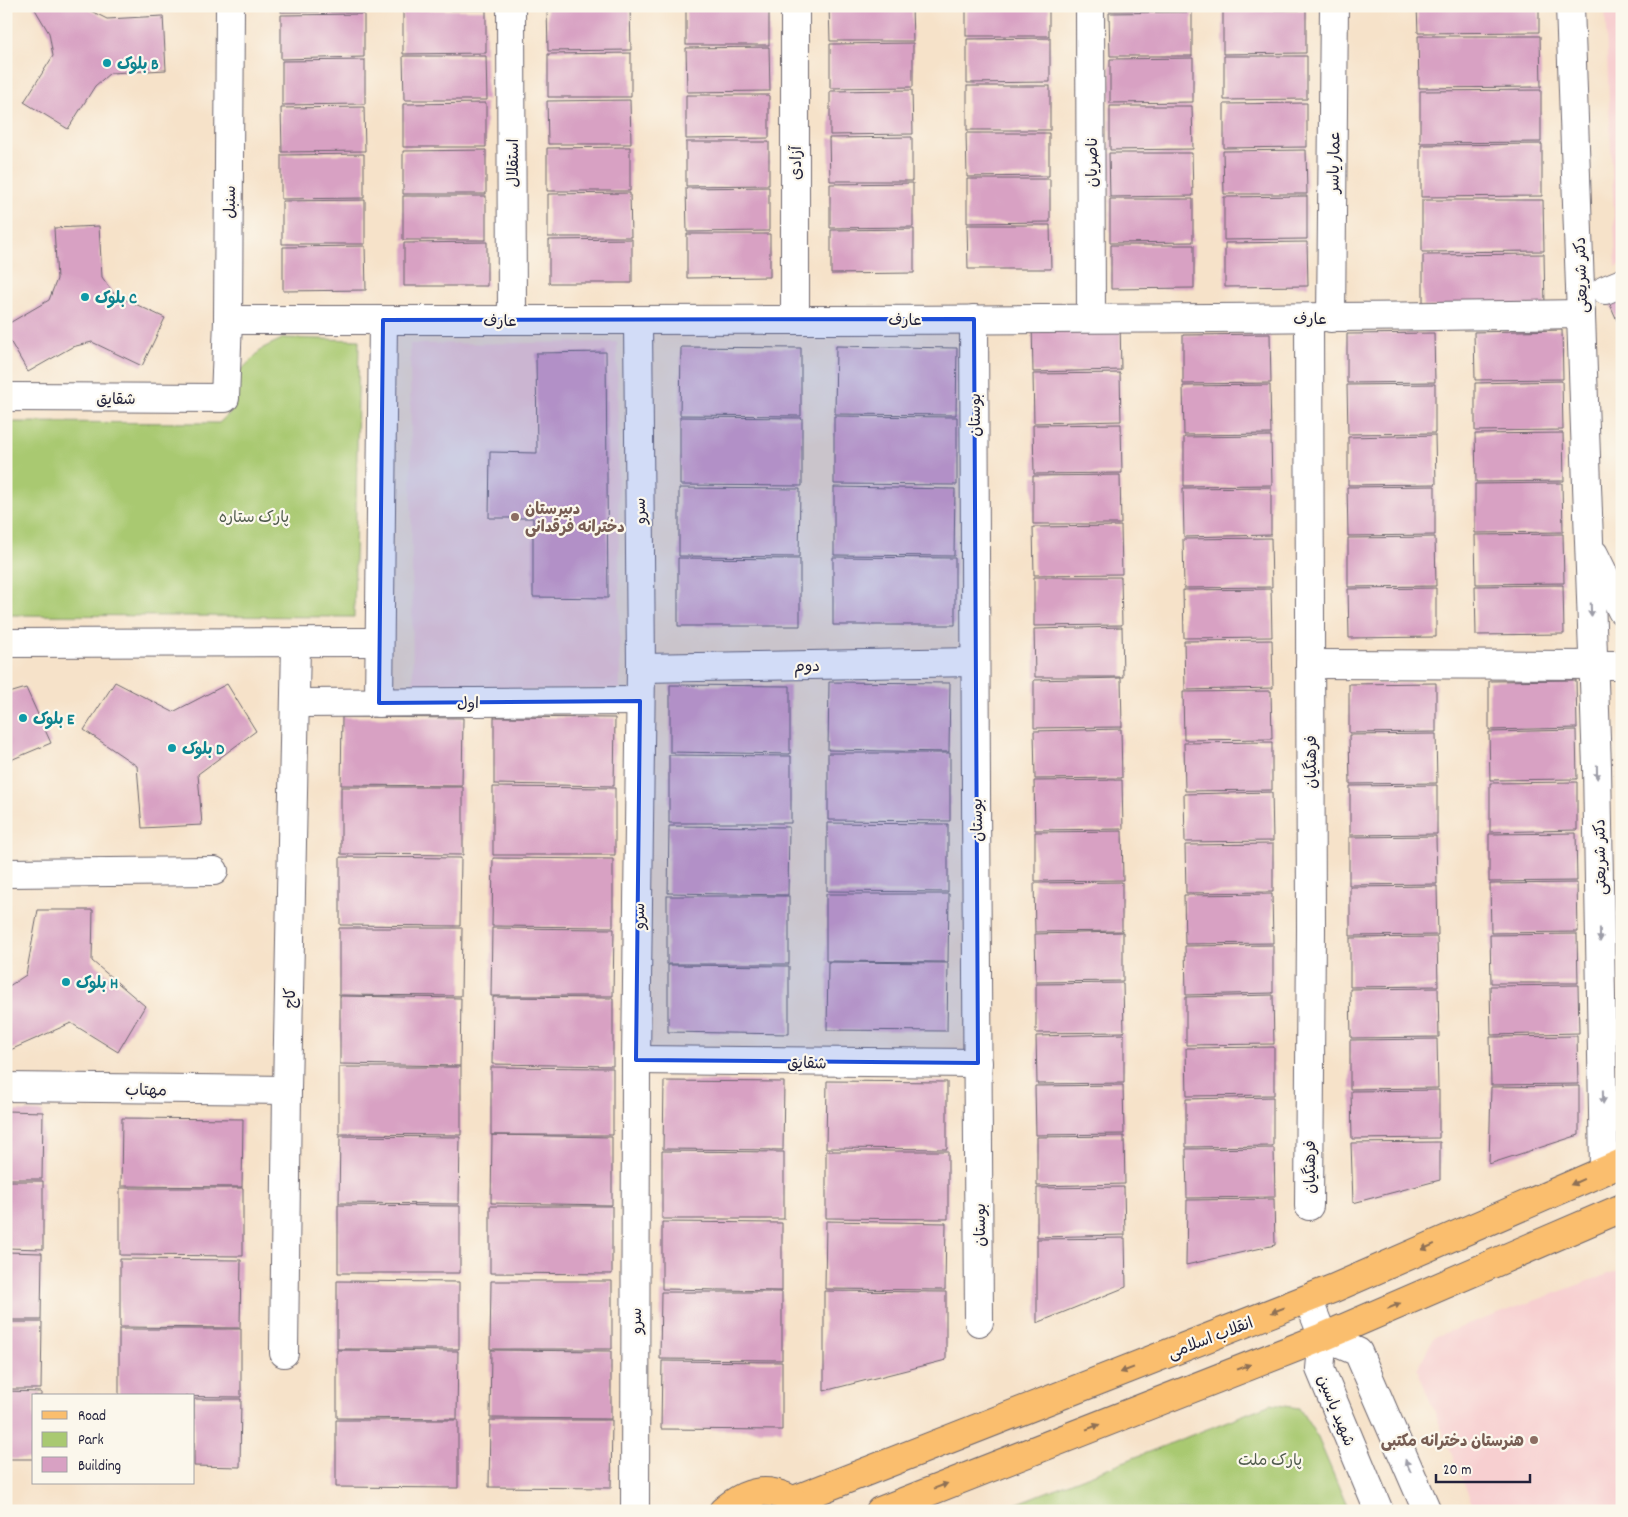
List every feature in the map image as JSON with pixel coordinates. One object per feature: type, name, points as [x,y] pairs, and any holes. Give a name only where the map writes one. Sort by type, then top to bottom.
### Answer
[{"type":"main road","name":"انقلاب اسلامی","points":[[724,1511],[739,1498],[757,1492],[776,1493],[801,1505],[1308,1299],[1613,1167]]},
{"type":"main road","points":[[880,1511],[1323,1337],[1622,1208]]},
{"type":"street","name":"سنبل","points":[[225,398],[228,320],[230,6]]},
{"type":"street","name":"استقلال","points":[[511,6],[512,320]]},
{"type":"street","name":"آزادی","points":[[795,6],[795,320]]},
{"type":"street","name":"ناصریان","points":[[1090,6],[1091,318]]},
{"type":"street","name":"عمار یاسر","points":[[1320,318],[1334,6]]},
{"type":"street","name":"دکتر شریعتی","points":[[1570,6],[1613,1167]]},
{"type":"street","name":"عارف","points":[[228,320],[638,321],[1320,318],[1581,314]]},
{"type":"street","name":"فرهنگیان","points":[[1309,1206],[1310,664],[1320,318]]},
{"type":"street","name":"بوستان","points":[[974,319],[974,662],[979,1322]]},
{"type":"street","points":[[379,703],[383,320]]},
{"type":"street","name":"سرو","points":[[635,1511],[636,1060],[641,668],[638,321]]},
{"type":"street","name":"شقایق","points":[[6,397],[225,398]]},
{"type":"street","name":"دکتر شریعتی","points":[[1589,544],[1622,612]]},
{"type":"street","points":[[6,643],[296,644],[379,642]]},
{"type":"street","name":"کاج","points":[[284,1353],[296,644]]},
{"type":"street","name":"دوم","points":[[641,668],[974,662]]},
{"type":"street","points":[[1310,664],[1622,665]]},
{"type":"street","name":"اول","points":[[296,703],[640,701]]},
{"type":"street","points":[[6,873],[214,872]]},
{"type":"street","name":"شقایق","points":[[636,1060],[978,1063]]},
{"type":"street","name":"مهتاب","points":[[6,1087],[287,1090]]},
{"type":"street","points":[[1308,1299],[1323,1337],[1358,1352],[1427,1511]]},
{"type":"street","name":"شهید یاسین","points":[[1323,1337],[1320,1369],[1379,1511]]},
{"type":"highlighted area","points":[[974,319],[978,1063],[636,1060],[640,701],[379,703],[383,320]]},
{"type":"shaded area","points":[[1605,6],[1622,6],[1622,264],[1616,267]]},
{"type":"shaded area","name":"دبیرستان دخترانه فرقدانی","points":[[617,342],[620,689],[413,691],[410,344]]},
{"type":"shaded area","name":"هنرستان دخترانه مکتبی","points":[[1622,1269],[1622,1511],[1475,1511],[1417,1369],[1434,1337]]},
{"type":"green space","name":"پارک ستاره","points":[[284,338],[359,340],[354,617],[6,615],[6,422],[219,423],[234,409],[240,371],[263,348]]},
{"type":"green space","name":"پارک ملت","points":[[1271,1404],[1299,1408],[1318,1438],[1349,1511],[998,1511]]},
{"type":"building","name":"بلوک B","points":[[33,6],[86,6],[89,10],[107,19],[163,16],[166,70],[110,73],[95,86],[68,129],[24,102],[53,56],[49,33]]},
{"type":"building","points":[[281,6],[364,6],[364,12],[281,12]]},
{"type":"building","points":[[402,6],[435,6],[435,8],[402,8]]},
{"type":"building","points":[[686,6],[769,6],[769,45],[686,45]]},
{"type":"building","points":[[829,6],[912,6],[913,41],[830,41]]},
{"type":"building","points":[[966,6],[1049,6],[1049,36],[966,36]]},
{"type":"building","points":[[1109,6],[1192,6],[1192,10],[1109,11]]},
{"type":"building","points":[[1223,6],[1239,6],[1239,8],[1223,8]]},
{"type":"building","points":[[1417,6],[1539,6],[1539,32],[1418,33]]},
{"type":"building","points":[[630,7],[631,50],[548,51],[547,8]]},
{"type":"building","points":[[403,10],[486,10],[486,53],[403,54]]},
{"type":"building","points":[[1223,10],[1306,10],[1306,53],[1223,54]]},
{"type":"building","points":[[1192,12],[1192,56],[1110,56],[1109,13]]},
{"type":"building","points":[[364,14],[364,57],[281,59],[281,15]]},
{"type":"building","points":[[1418,36],[1540,36],[1541,87],[1419,88]]},
{"type":"building","points":[[1050,38],[1050,82],[967,83],[967,39]]},
{"type":"building","points":[[913,43],[913,87],[830,88],[830,44]]},
{"type":"building","points":[[769,47],[770,91],[687,92],[686,48]]},
{"type":"building","points":[[631,53],[631,97],[548,97],[548,54]]},
{"type":"building","points":[[403,56],[486,56],[487,100],[404,100]]},
{"type":"building","points":[[1224,56],[1307,56],[1307,99],[1224,100]]},
{"type":"building","points":[[1193,58],[1193,102],[1110,103],[1110,59]]},
{"type":"building","points":[[365,60],[365,104],[282,105],[282,61]]},
{"type":"building","points":[[967,86],[1050,86],[1050,130],[967,130]]},
{"type":"building","points":[[912,90],[913,134],[830,135],[830,91]]},
{"type":"building","points":[[1541,90],[1541,142],[1420,143],[1420,91]]},
{"type":"building","points":[[686,95],[769,95],[769,138],[686,139]]},
{"type":"building","points":[[630,100],[631,144],[548,144],[547,101]]},
{"type":"building","points":[[486,103],[486,147],[403,147],[403,104]]},
{"type":"building","points":[[1307,103],[1307,147],[1224,148],[1224,104]]},
{"type":"building","points":[[1110,106],[1192,106],[1193,149],[1110,150]]},
{"type":"building","points":[[364,107],[365,151],[282,152],[281,108]]},
{"type":"building","points":[[966,133],[1049,133],[1049,176],[967,177]]},
{"type":"building","points":[[912,137],[912,181],[830,181],[829,138]]},
{"type":"building","points":[[686,142],[769,142],[769,185],[686,186]]},
{"type":"building","points":[[1542,144],[1542,196],[1421,197],[1421,145]]},
{"type":"building","points":[[630,147],[630,191],[547,191],[547,148]]},
{"type":"building","points":[[486,150],[486,194],[403,194],[403,151]]},
{"type":"building","points":[[1306,150],[1307,194],[1224,194],[1223,151]]},
{"type":"building","points":[[1109,153],[1192,153],[1193,196],[1110,197]]},
{"type":"building","points":[[364,154],[364,198],[281,199],[281,155]]},
{"type":"building","points":[[967,179],[1050,179],[1050,222],[967,223]]},
{"type":"building","points":[[913,183],[913,227],[830,228],[830,184]]},
{"type":"building","points":[[769,187],[769,231],[687,232],[686,188]]},
{"type":"building","points":[[630,193],[631,237],[548,237],[548,194]]},
{"type":"building","points":[[403,196],[486,196],[486,240],[403,240]]},
{"type":"building","points":[[1307,196],[1307,239],[1224,240],[1224,197]]},
{"type":"building","points":[[1110,199],[1193,199],[1193,242],[1110,243]]},
{"type":"building","points":[[365,200],[365,244],[282,244],[282,201]]},
{"type":"building","points":[[1422,200],[1543,200],[1544,251],[1422,252]]},
{"type":"building","points":[[967,225],[1050,225],[1051,269],[968,269]]},
{"type":"building","name":"بلوک C","points":[[99,226],[102,277],[114,294],[165,318],[142,366],[92,342],[72,347],[28,372],[6,334],[6,325],[49,300],[57,279],[54,228]]},
{"type":"building","points":[[914,229],[914,273],[831,274],[831,230]]},
{"type":"building","points":[[687,234],[770,234],[770,277],[687,278]]},
{"type":"building","points":[[632,239],[632,283],[549,283],[549,240]]},
{"type":"building","points":[[487,242],[487,286],[404,286],[404,243]]},
{"type":"building","points":[[1307,242],[1308,286],[1225,287],[1225,243]]},
{"type":"building","points":[[1111,245],[1194,245],[1194,288],[1111,289]]},
{"type":"building","points":[[365,246],[366,290],[283,291],[283,247]]},
{"type":"building","points":[[1544,254],[1545,306],[1423,307],[1423,255]]},
{"type":"building","points":[[1622,297],[1622,332],[1609,302]]},
{"type":"building","points":[[1120,322],[1121,370],[1033,372],[1032,323]]},
{"type":"building","points":[[1562,330],[1563,379],[1475,380],[1474,332]]},
{"type":"building","points":[[1434,333],[1435,382],[1347,383],[1347,334]]},
{"type":"building","points":[[1270,334],[1271,383],[1183,384],[1183,335]]},
{"type":"building","points":[[836,346],[957,348],[956,415],[835,414]]},
{"type":"building","points":[[681,347],[801,348],[801,416],[680,415]]},
{"type":"building","points":[[606,352],[608,598],[533,597],[533,518],[489,518],[490,452],[537,453],[536,353]]},
{"type":"building","points":[[1120,373],[1121,421],[1034,423],[1033,374]]},
{"type":"building","points":[[1562,381],[1563,430],[1475,431],[1475,383]]},
{"type":"building","points":[[1435,384],[1435,433],[1348,434],[1347,385]]},
{"type":"building","points":[[1270,385],[1271,434],[1184,435],[1183,386]]},
{"type":"building","points":[[834,416],[957,417],[957,485],[834,484]]},
{"type":"building","points":[[680,417],[802,418],[802,486],[680,485]]},
{"type":"building","points":[[1121,424],[1122,473],[1034,474],[1033,425]]},
{"type":"building","points":[[1563,433],[1564,481],[1476,482],[1475,434]]},
{"type":"building","points":[[1435,435],[1436,484],[1348,485],[1348,437]]},
{"type":"building","points":[[1271,436],[1272,485],[1184,486],[1184,437]]},
{"type":"building","points":[[1120,475],[1121,524],[1033,524],[1033,476]]},
{"type":"building","points":[[1562,483],[1563,532],[1475,533],[1475,484]]},
{"type":"building","points":[[1435,486],[1435,535],[1348,536],[1347,487]]},
{"type":"building","points":[[834,487],[955,489],[954,556],[834,555]]},
{"type":"building","points":[[1271,487],[1271,535],[1184,537],[1183,488]]},
{"type":"building","points":[[679,488],[800,489],[799,557],[679,556]]},
{"type":"building","points":[[1121,526],[1122,574],[1034,575],[1033,527]]},
{"type":"building","points":[[1563,534],[1564,583],[1476,584],[1475,535]]},
{"type":"building","points":[[1435,537],[1436,586],[1348,587],[1348,538]]},
{"type":"building","points":[[1271,538],[1272,587],[1184,588],[1183,539]]},
{"type":"building","points":[[833,557],[955,558],[955,625],[833,625]]},
{"type":"building","points":[[678,558],[800,559],[800,626],[678,626]]},
{"type":"building","points":[[1034,577],[1121,577],[1122,625],[1034,626]]},
{"type":"building","points":[[1563,585],[1564,634],[1476,635],[1475,586]]},
{"type":"building","points":[[1436,588],[1436,637],[1349,638],[1348,589]]},
{"type":"building","points":[[1271,589],[1272,637],[1184,638],[1183,590]]},
{"type":"building","points":[[1122,627],[1123,677],[1035,677],[1034,629]]},
{"type":"building","points":[[1272,640],[1273,688],[1185,690],[1184,641]]},
{"type":"building","points":[[1121,678],[1122,727],[1034,728],[1034,680]]},
{"type":"building","points":[[1576,680],[1577,728],[1489,730],[1489,681]]},
{"type":"building","name":"بلوک D","points":[[115,682],[173,712],[227,684],[256,731],[198,774],[202,825],[142,828],[137,766],[84,730]]},
{"type":"building","points":[[829,682],[950,683],[949,752],[828,750]]},
{"type":"building","points":[[1436,683],[1436,732],[1349,733],[1349,684]]},
{"type":"building","points":[[670,685],[790,686],[790,754],[670,752]]},
{"type":"building","name":"بلوک E","points":[[26,688],[51,743],[6,762],[6,694]]},
{"type":"building","points":[[1271,691],[1272,739],[1184,740],[1183,692]]},
{"type":"building","points":[[342,717],[463,718],[462,786],[341,785]]},
{"type":"building","points":[[494,717],[615,718],[614,786],[494,784]]},
{"type":"building","points":[[1121,729],[1122,778],[1035,779],[1034,731]]},
{"type":"building","points":[[1576,730],[1577,779],[1490,780],[1489,732]]},
{"type":"building","points":[[1436,734],[1437,783],[1350,784],[1349,735]]},
{"type":"building","points":[[1272,742],[1272,790],[1185,791],[1184,743]]},
{"type":"building","points":[[828,753],[950,753],[950,821],[828,820]]},
{"type":"building","points":[[669,755],[791,756],[791,823],[669,823]]},
{"type":"building","points":[[1122,780],[1123,829],[1035,830],[1034,781]]},
{"type":"building","points":[[1577,782],[1577,830],[1490,832],[1490,783]]},
{"type":"building","points":[[1437,785],[1437,834],[1350,835],[1350,786]]},
{"type":"building","points":[[341,787],[463,787],[463,855],[341,854]]},
{"type":"building","points":[[493,787],[615,788],[615,855],[493,855]]},
{"type":"building","points":[[1272,792],[1273,841],[1185,842],[1184,794]]},
{"type":"building","points":[[827,823],[948,824],[948,892],[827,891]]},
{"type":"building","points":[[669,826],[789,827],[788,895],[668,893]]},
{"type":"building","points":[[1122,831],[1123,880],[1035,881],[1035,832]]},
{"type":"building","points":[[1576,833],[1577,881],[1489,882],[1489,834]]},
{"type":"building","points":[[1436,836],[1437,884],[1349,885],[1349,837]]},
{"type":"building","points":[[1273,844],[1273,892],[1186,893],[1185,845]]},
{"type":"building","points":[[340,857],[461,858],[460,926],[340,925]]},
{"type":"building","points":[[493,858],[613,859],[613,927],[492,926]]},
{"type":"building","points":[[1122,882],[1122,931],[1035,932],[1034,883]]},
{"type":"building","points":[[1577,883],[1578,932],[1491,933],[1490,884]]},
{"type":"building","points":[[1437,886],[1438,935],[1350,936],[1350,887]]},
{"type":"building","points":[[826,894],[949,894],[948,962],[826,961]]},
{"type":"building","points":[[1272,894],[1273,943],[1185,944],[1184,895]]},
{"type":"building","points":[[667,896],[789,896],[789,964],[667,964]]},
{"type":"building","name":"بلوک H","points":[[38,910],[93,910],[92,961],[145,1006],[118,1052],[71,1023],[8,1051],[6,1048],[6,988],[26,975]]},
{"type":"building","points":[[339,928],[462,928],[461,996],[339,995]]},
{"type":"building","points":[[492,928],[614,929],[613,996],[491,996]]},
{"type":"building","points":[[1123,932],[1123,981],[1036,982],[1035,934]]},
{"type":"building","points":[[1577,934],[1578,983],[1491,983],[1490,935]]},
{"type":"building","points":[[1437,937],[1438,986],[1350,987],[1350,938]]},
{"type":"building","points":[[1273,945],[1273,993],[1186,995],[1185,946]]},
{"type":"building","points":[[828,962],[948,963],[947,1031],[827,1030]]},
{"type":"building","points":[[668,965],[789,966],[789,1034],[668,1032]]},
{"type":"building","points":[[1123,983],[1124,1032],[1036,1033],[1036,984]]},
{"type":"building","points":[[1578,985],[1579,1033],[1491,1035],[1490,986]]},
{"type":"building","points":[[1438,988],[1439,1037],[1351,1038],[1350,989]]},
{"type":"building","points":[[1273,995],[1274,1044],[1186,1045],[1186,997]]},
{"type":"building","points":[[340,996],[461,998],[460,1066],[340,1064]]},
{"type":"building","points":[[493,997],[613,998],[613,1066],[492,1064]]},
{"type":"building","points":[[1124,1034],[1124,1083],[1037,1084],[1036,1036]]},
{"type":"building","points":[[1577,1036],[1578,1084],[1491,1085],[1490,1037]]},
{"type":"building","points":[[1437,1039],[1438,1088],[1350,1089],[1350,1040]]},
{"type":"building","points":[[1274,1047],[1274,1095],[1187,1096],[1186,1048]]},
{"type":"building","points":[[339,1067],[461,1067],[461,1135],[339,1134]]},
{"type":"building","points":[[491,1067],[613,1068],[613,1135],[491,1135]]},
{"type":"building","points":[[664,1081],[784,1082],[783,1150],[663,1149]]},
{"type":"building","points":[[827,1081],[947,1082],[947,1149],[826,1148]]},
{"type":"building","points":[[1123,1085],[1124,1134],[1036,1135],[1035,1086]]},
{"type":"building","points":[[1579,1086],[1579,1135],[1489,1164],[1491,1087]]},
{"type":"building","points":[[1439,1090],[1439,1138],[1352,1139],[1351,1091]]},
{"type":"building","points":[[1273,1097],[1273,1146],[1186,1147],[1186,1099]]},
{"type":"building","points":[[6,1111],[43,1112],[42,1179],[6,1179]]},
{"type":"building","points":[[122,1118],[243,1119],[242,1187],[121,1186]]},
{"type":"building","points":[[492,1135],[612,1137],[612,1205],[491,1203]]},
{"type":"building","points":[[340,1136],[460,1137],[459,1204],[339,1203]]},
{"type":"building","points":[[1124,1136],[1125,1184],[1037,1186],[1037,1137]]},
{"type":"building","points":[[1440,1142],[1440,1180],[1353,1203],[1351,1143]]},
{"type":"building","points":[[1274,1148],[1275,1197],[1187,1198],[1186,1149]]},
{"type":"building","points":[[662,1151],[784,1152],[784,1219],[662,1219]]},
{"type":"building","points":[[826,1151],[948,1151],[948,1219],[826,1218]]},
{"type":"building","points":[[6,1181],[43,1181],[43,1249],[6,1248]]},
{"type":"building","points":[[1124,1187],[1125,1235],[1037,1237],[1037,1188]]},
{"type":"building","points":[[120,1188],[243,1188],[243,1256],[120,1255]]},
{"type":"building","points":[[1274,1199],[1275,1245],[1186,1265],[1187,1200]]},
{"type":"building","points":[[338,1205],[460,1206],[460,1273],[338,1273]]},
{"type":"building","points":[[490,1206],[612,1206],[612,1274],[490,1273]]},
{"type":"building","points":[[826,1221],[946,1223],[945,1290],[825,1289]]},
{"type":"building","points":[[662,1222],[782,1223],[782,1291],[662,1289]]},
{"type":"building","points":[[1125,1238],[1126,1287],[1037,1323],[1037,1239]]},
{"type":"building","points":[[6,1252],[42,1253],[41,1320],[6,1320]]},
{"type":"building","points":[[120,1259],[241,1260],[240,1328],[120,1327]]},
{"type":"building","points":[[337,1281],[459,1282],[459,1349],[337,1349]]},
{"type":"building","points":[[491,1281],[612,1281],[612,1349],[490,1349]]},
{"type":"building","points":[[824,1291],[946,1292],[946,1360],[824,1391]]},
{"type":"building","points":[[661,1292],[782,1292],[782,1360],[660,1359]]},
{"type":"building","points":[[6,1322],[42,1322],[41,1389],[6,1389]]},
{"type":"building","points":[[119,1329],[241,1329],[241,1397],[195,1397],[195,1394],[119,1394]]},
{"type":"building","points":[[337,1350],[458,1351],[457,1419],[337,1418]]},
{"type":"building","points":[[491,1350],[611,1351],[611,1419],[490,1418]]},
{"type":"building","points":[[662,1361],[782,1362],[782,1430],[661,1429]]},
{"type":"building","points":[[6,1391],[41,1392],[41,1394],[32,1394],[32,1459],[6,1459]]},
{"type":"building","points":[[195,1399],[241,1399],[240,1467],[195,1466]]},
{"type":"building","points":[[336,1420],[458,1420],[458,1488],[336,1487]]},
{"type":"building","points":[[490,1420],[612,1420],[611,1488],[489,1487]]},
{"type":"place","name":"بلوک B","points":[[107,63]]},
{"type":"place","name":"بلوک C","points":[[85,297]]},
{"type":"place","name":"دبیرستان دخترانه فرقدانی","points":[[515,517]]},
{"type":"place","name":"بلوک E","points":[[23,718]]},
{"type":"place","name":"بلوک D","points":[[172,748]]},
{"type":"place","name":"بلوک H","points":[[66,982]]},
{"type":"place","name":"هنرستان دخترانه مکتبی","points":[[1534,1440]]}]
